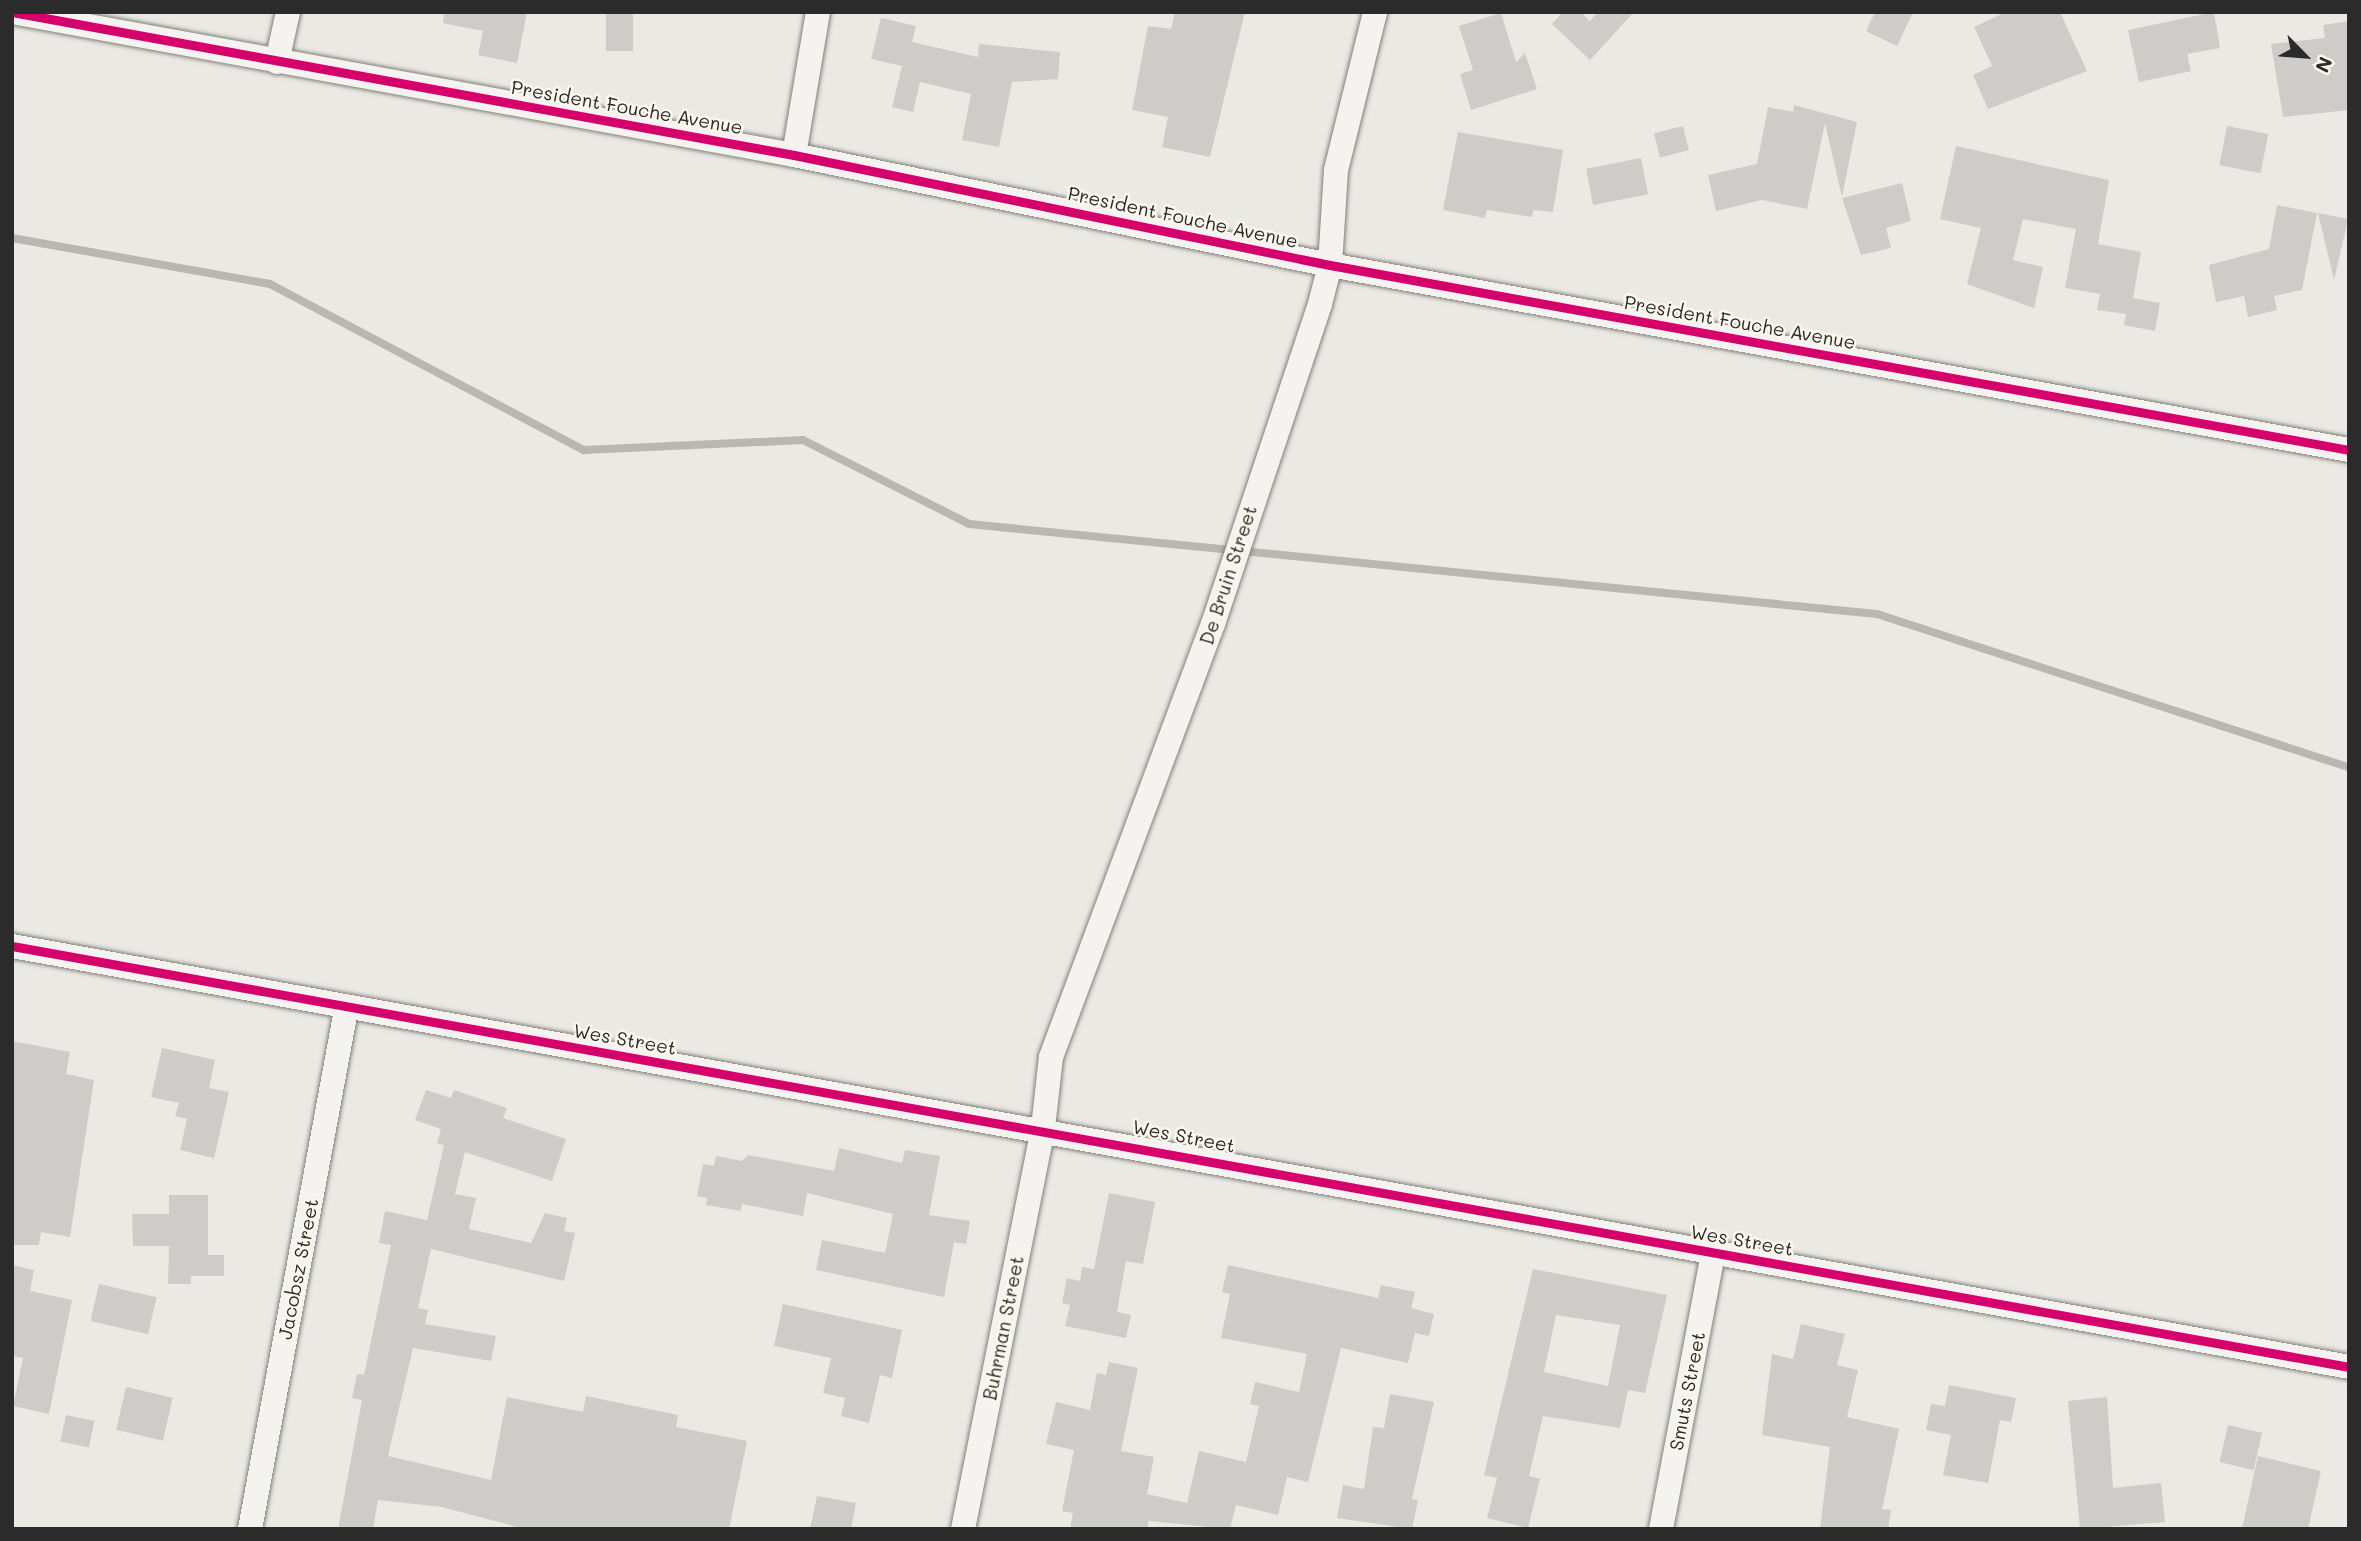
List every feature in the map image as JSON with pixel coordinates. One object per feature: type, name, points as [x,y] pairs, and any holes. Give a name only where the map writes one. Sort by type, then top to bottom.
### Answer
[{"type":"street","name":"President Fouche Avenue","points":[[12,12],[794,155],[1330,265],[2349,450]]},
{"type":"street","points":[[277,62],[288,12]]},
{"type":"street","points":[[794,155],[818,12]]},
{"type":"street","name":"De Bruin Street","points":[[1043,1128],[1051,1057],[1228,576],[1330,265],[1336,170],[1375,12]]},
{"type":"street","name":"Wes Street","points":[[12,946],[346,1010],[1043,1128],[1713,1253],[2349,1367]]},
{"type":"street","name":"Jacobsz Street","points":[[250,1529],[346,1010]]},
{"type":"street","name":"Buhrman Street","points":[[962,1529],[1043,1128]]},
{"type":"street","name":"Smuts Street","points":[[1661,1529],[1713,1253]]},
{"type":"building","points":[[444,12],[527,12],[517,63],[478,55],[483,31],[443,23]]},
{"type":"building","points":[[606,12],[633,12],[633,51],[606,51]]},
{"type":"building","points":[[1175,12],[1245,12],[1210,157],[1162,147],[1168,117],[1132,110],[1148,26],[1171,29]]},
{"type":"building","points":[[1563,12],[1581,12],[1590,21],[1598,12],[1634,12],[1590,60],[1552,24]]},
{"type":"building","points":[[1875,12],[1913,12],[1897,46],[1866,31]]},
{"type":"building","points":[[2006,12],[2060,12],[2087,71],[1988,109],[1973,75],[1992,66],[1974,27]]},
{"type":"building","points":[[2214,12],[2220,48],[2187,54],[2191,71],[2139,82],[2128,30]]},
{"type":"building","points":[[1501,13],[1516,62],[1525,53],[1537,89],[1471,110],[1460,74],[1473,70],[1459,26]]},
{"type":"building","points":[[881,18],[916,26],[912,42],[978,57],[979,44],[1060,52],[1058,79],[1012,82],[999,147],[962,140],[971,94],[920,82],[913,112],[892,107],[902,66],[871,59]]},
{"type":"building","points":[[2349,21],[2349,110],[2283,117],[2271,44],[2325,38],[2323,25]]},
{"type":"building","points":[[1794,105],[1857,122],[1842,197],[1825,123],[1807,209],[1762,200],[1716,211],[1708,175],[1757,164],[1768,107],[1793,112]]},
{"type":"building","points":[[1683,126],[1689,150],[1660,158],[1654,133]]},
{"type":"building","points":[[2227,126],[2268,134],[2261,173],[2219,165]]},
{"type":"building","points":[[1458,132],[1563,150],[1553,212],[1533,210],[1532,217],[1487,210],[1485,218],[1443,210]]},
{"type":"building","points":[[1956,146],[2109,180],[2098,244],[2141,252],[2133,298],[2160,303],[2155,331],[2124,325],[2126,314],[2097,310],[2100,294],[2065,288],[2076,229],[2023,219],[2013,260],[2043,267],[2034,308],[1967,284],[1981,228],[1940,219]]},
{"type":"building","points":[[1641,158],[1648,194],[1593,205],[1586,169]]},
{"type":"building","points":[[1902,183],[1911,221],[1886,228],[1891,248],[1861,255],[1842,198]]},
{"type":"building","points":[[2277,205],[2317,213],[2302,290],[2274,296],[2277,310],[2248,317],[2244,296],[2216,302],[2209,265],[2269,249]]},
{"type":"building","points":[[2318,213],[2348,219],[2334,280]]},
{"type":"building","points":[[12,1041],[70,1052],[66,1074],[94,1080],[70,1237],[41,1232],[39,1245],[12,1245]]},
{"type":"building","points":[[162,1048],[215,1060],[209,1088],[229,1092],[214,1158],[180,1150],[187,1119],[175,1116],[179,1103],[151,1097]]},
{"type":"building","points":[[426,1090],[451,1098],[454,1090],[507,1108],[503,1118],[566,1139],[552,1181],[465,1152],[455,1194],[476,1198],[469,1229],[531,1243],[545,1213],[567,1218],[564,1231],[575,1233],[564,1281],[431,1249],[418,1308],[428,1310],[425,1324],[496,1336],[491,1361],[413,1348],[388,1456],[491,1480],[507,1397],[583,1412],[586,1396],[678,1415],[676,1427],[747,1441],[729,1529],[525,1529],[442,1507],[378,1500],[373,1529],[338,1529],[362,1400],[352,1398],[357,1374],[364,1375],[391,1245],[379,1243],[385,1211],[427,1220],[444,1145],[437,1143],[441,1129],[415,1120]]},
{"type":"building","points":[[839,1148],[902,1163],[905,1150],[940,1156],[929,1215],[970,1221],[966,1244],[954,1242],[944,1297],[816,1270],[822,1240],[885,1253],[893,1214],[807,1193],[803,1216],[742,1204],[741,1211],[706,1205],[707,1198],[697,1196],[703,1164],[714,1166],[716,1156],[742,1161],[748,1155],[834,1171]]},
{"type":"building","points":[[1109,1193],[1155,1202],[1143,1264],[1126,1261],[1117,1312],[1131,1315],[1126,1338],[1065,1326],[1070,1305],[1062,1303],[1067,1278],[1080,1281],[1082,1267],[1094,1269]]},
{"type":"building","points":[[169,1195],[208,1195],[208,1255],[224,1255],[224,1276],[191,1276],[191,1284],[168,1284],[169,1246],[133,1246],[132,1214],[169,1214]]},
{"type":"building","points":[[12,1265],[34,1270],[30,1291],[72,1300],[49,1414],[13,1406],[23,1358],[12,1356]]},
{"type":"building","points":[[1228,1265],[1378,1298],[1381,1285],[1415,1292],[1411,1308],[1434,1314],[1429,1336],[1415,1333],[1408,1363],[1341,1348],[1308,1482],[1287,1477],[1278,1515],[1236,1505],[1230,1529],[1149,1521],[1147,1529],[1070,1529],[1073,1513],[1062,1511],[1074,1450],[1046,1444],[1056,1402],[1090,1410],[1097,1373],[1106,1375],[1109,1362],[1138,1368],[1121,1451],[1154,1457],[1147,1494],[1187,1503],[1199,1451],[1246,1462],[1259,1406],[1250,1404],[1255,1382],[1299,1392],[1307,1354],[1221,1338],[1230,1294],[1222,1292]]},
{"type":"building","points":[[1533,1269],[1667,1295],[1645,1393],[1628,1390],[1620,1428],[1543,1416],[1529,1476],[1540,1479],[1528,1528],[1487,1518],[1497,1478],[1484,1475]],"holes":[[[1556,1315],[1620,1325],[1608,1386],[1544,1372]]]},
{"type":"building","points":[[99,1284],[156,1297],[148,1334],[90,1321]]},
{"type":"building","points":[[783,1304],[902,1330],[892,1378],[880,1375],[869,1423],[841,1416],[845,1398],[823,1393],[831,1358],[774,1346]]},
{"type":"building","points":[[1801,1324],[1845,1334],[1837,1365],[1858,1370],[1847,1417],[1899,1429],[1882,1509],[1891,1510],[1888,1529],[1820,1529],[1830,1447],[1762,1435],[1772,1354],[1793,1359]]},
{"type":"building","points":[[1949,1385],[2016,1398],[2011,1422],[2000,1420],[1988,1483],[1943,1475],[1951,1435],[1926,1430],[1931,1404],[1945,1406]]},
{"type":"building","points":[[126,1387],[173,1398],[163,1441],[116,1430]]},
{"type":"building","points":[[1390,1394],[1434,1402],[1412,1499],[1418,1500],[1412,1529],[1337,1518],[1343,1485],[1364,1489],[1373,1427],[1384,1428]]},
{"type":"building","points":[[2107,1397],[2113,1488],[2161,1483],[2165,1522],[2080,1529],[2068,1401]]},
{"type":"building","points":[[66,1415],[94,1421],[89,1447],[60,1441]]},
{"type":"building","points":[[2228,1425],[2262,1433],[2254,1470],[2219,1462]]},
{"type":"building","points":[[2258,1456],[2321,1471],[2308,1529],[2242,1529]]},
{"type":"building","points":[[817,1496],[856,1503],[851,1529],[810,1529]]},
{"type":"waterway","points":[[12,238],[270,284],[584,450],[803,440],[969,524],[1877,614],[2349,767]]},
{"type":"cycle path","points":[[12,12],[794,155],[1330,265],[2349,450]]},
{"type":"cycle path","points":[[12,946],[2349,1367]]}]
